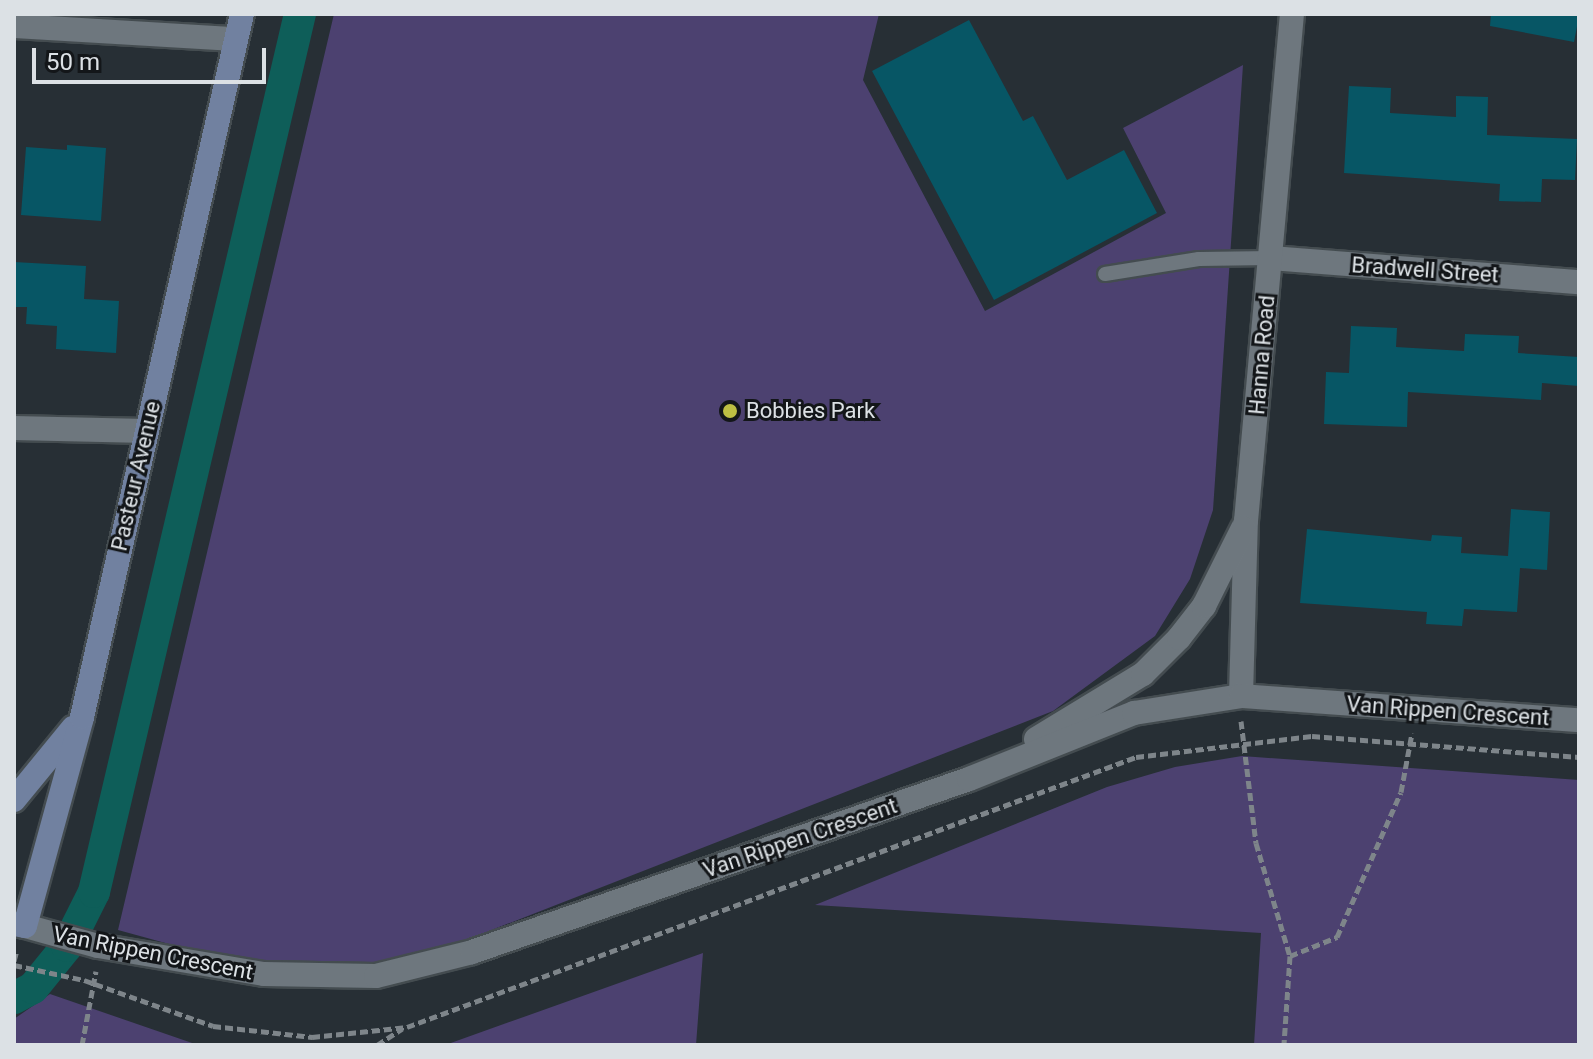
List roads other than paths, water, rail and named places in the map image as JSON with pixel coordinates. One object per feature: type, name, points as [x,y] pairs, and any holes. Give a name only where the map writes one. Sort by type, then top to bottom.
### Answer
[{"type":"street","name":"Pasteur Avenue","points":[[25,926],[82,717],[242,14]]},
{"type":"street","name":"Hanna Road","points":[[1241,696],[1246,521],[1292,14]]},
{"type":"street","points":[[14,26],[236,39]]},
{"type":"street","name":"Bradwell Street","points":[[1271,258],[1579,282]]},
{"type":"street","points":[[14,428],[146,431]]},
{"type":"street","points":[[969,779],[1143,674],[1204,606],[1246,521]]},
{"type":"street","name":"Van Rippen Crescent","points":[[25,926],[98,946],[264,974],[376,976],[472,952],[969,779],[1134,713],[1241,696],[1579,720]]},
{"type":"street","points":[[14,800],[82,717]]},
{"type":"lane","points":[[1105,274],[1199,259],[1271,258]]},
{"type":"waterway","points":[[14,998],[33,988],[67,946],[94,892],[300,14]]},
{"type":"place","name":"Bobbies Park","points":[[730,411]]}]
